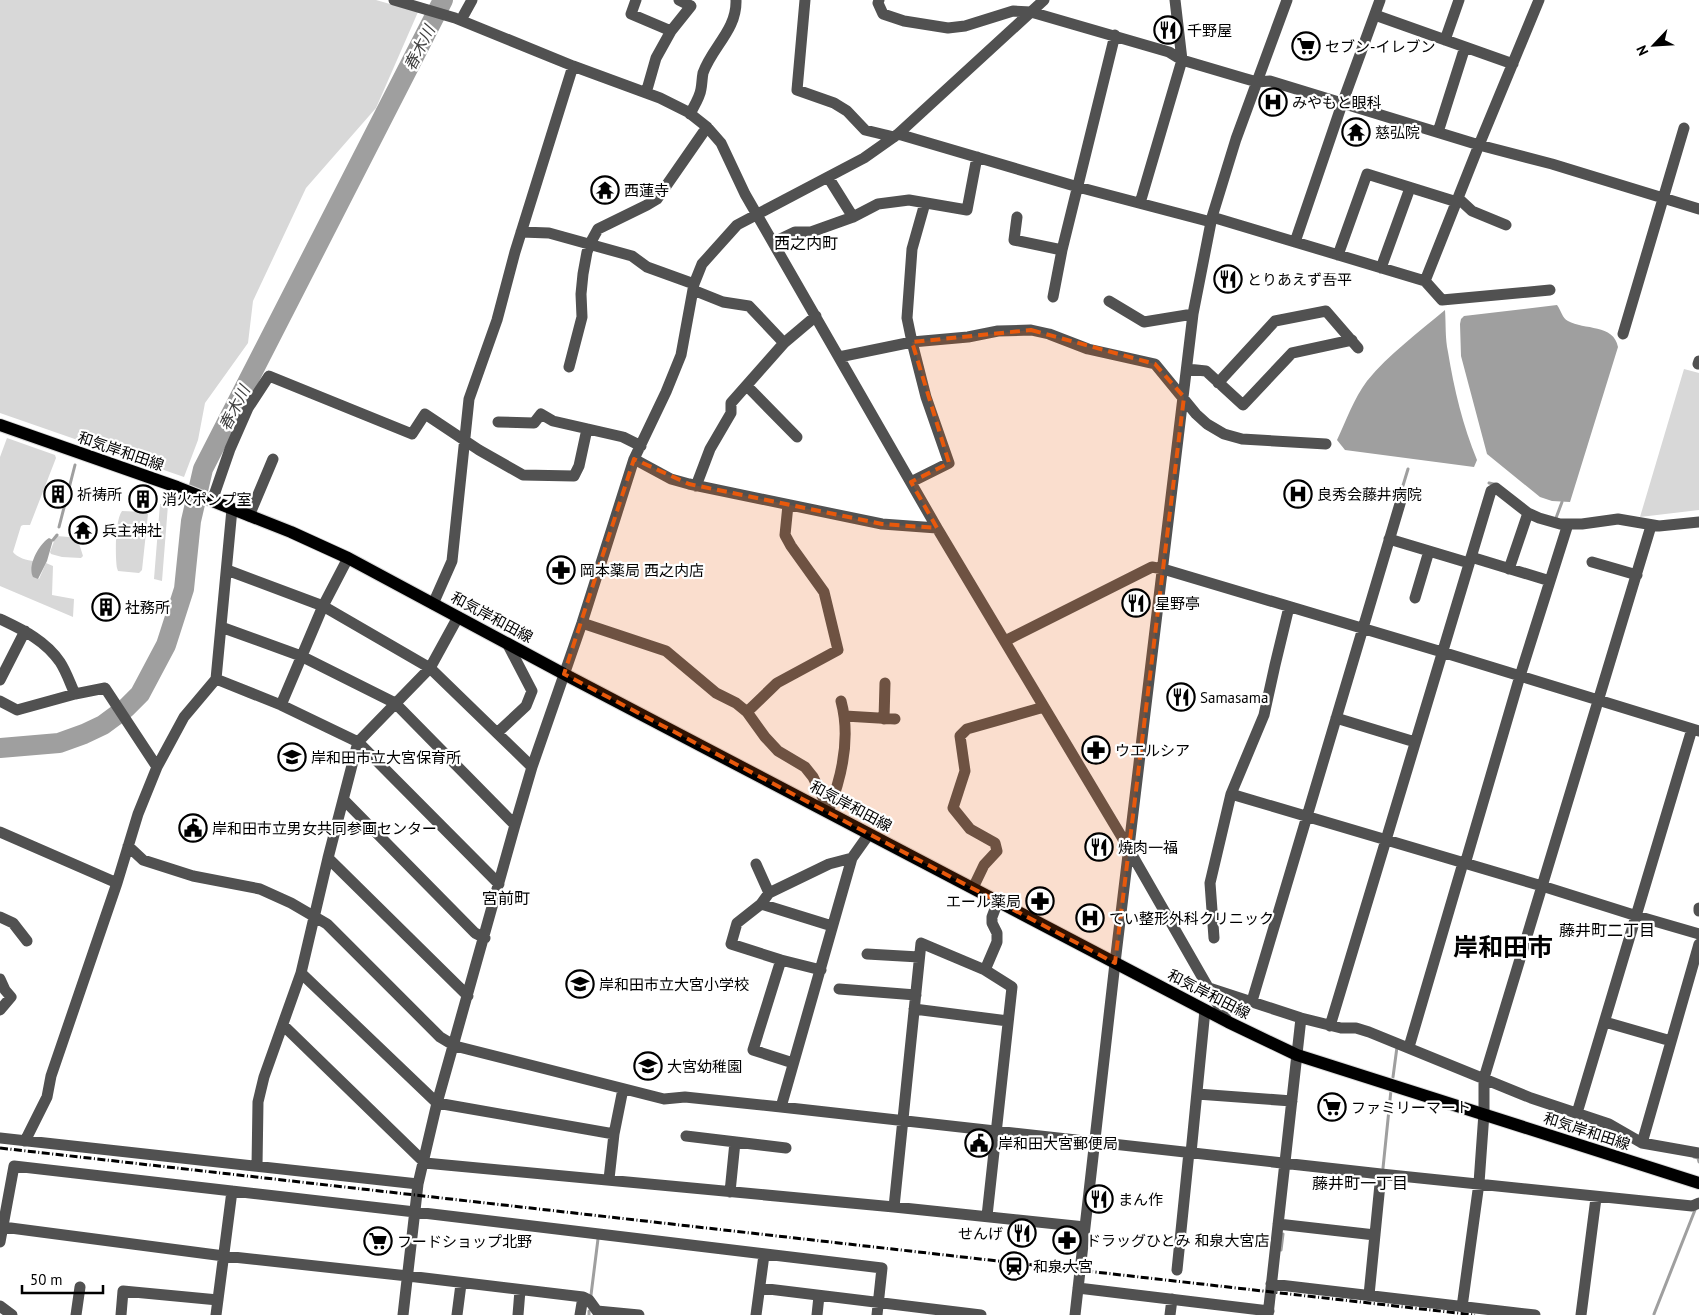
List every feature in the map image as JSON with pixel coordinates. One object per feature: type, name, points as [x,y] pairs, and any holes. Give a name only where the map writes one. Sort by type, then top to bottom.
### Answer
[{"type":"main road","name":"和気岸和田線","points":[[0,425],[177,487],[291,532],[348,558],[507,644],[829,811],[1115,963],[1228,1022],[1297,1055],[1699,1183]]},
{"type":"street","points":[[394,0],[418,4],[573,66],[660,98],[690,114],[707,126],[721,143],[745,194],[937,528],[1129,850],[1206,987],[1228,1022]]},
{"type":"street","points":[[458,19],[472,0]]},
{"type":"street","points":[[636,0],[631,14],[671,31]]},
{"type":"street","points":[[646,93],[656,58],[671,31],[691,6],[679,0]]},
{"type":"street","points":[[690,114],[701,91],[702,75],[734,20],[736,0]]},
{"type":"street","points":[[805,0],[797,90],[834,103],[847,111],[866,130],[977,157],[1140,203],[1295,242],[1426,281],[1442,300],[1550,290]]},
{"type":"street","points":[[879,0],[878,3],[883,14],[904,21],[948,28],[965,26],[1013,12],[1031,12],[1169,52],[1182,60],[1257,82],[1270,81],[1479,145],[1552,164],[1699,209]]},
{"type":"street","points":[[403,1315],[418,1184],[425,1162],[437,1103],[455,1046],[515,825],[532,767],[582,623],[634,459],[666,392],[681,355],[693,287],[702,264],[737,225],[864,158],[896,136],[1044,0]]},
{"type":"street","points":[[1140,203],[1182,60],[1175,0]]},
{"type":"street","points":[[1075,1315],[1193,314],[1211,220],[1236,139],[1287,0]]},
{"type":"street","points":[[1295,242],[1380,0]]},
{"type":"street","points":[[1445,40],[1459,0]]},
{"type":"street","points":[[1426,281],[1479,145],[1539,0]]},
{"type":"street","points":[[1375,15],[1513,64]]},
{"type":"street","points":[[1053,297],[1062,250],[1115,35]]},
{"type":"street","points":[[1438,132],[1465,47]]},
{"type":"street","points":[[433,604],[452,561],[468,399],[497,320],[521,232],[573,66]]},
{"type":"street","points":[[569,367],[582,317],[581,294],[587,252],[598,229],[648,205],[656,199],[707,126]]},
{"type":"street","points":[[1623,334],[1684,128]]},
{"type":"street","points":[[774,242],[795,232],[810,232],[853,217],[878,204],[908,200],[967,210],[977,157]]},
{"type":"street","points":[[1338,255],[1367,174],[1410,188],[1457,200],[1472,211],[1506,224]]},
{"type":"street","points":[[828,177],[853,217]]},
{"type":"street","points":[[1381,268],[1410,188]]},
{"type":"street","points":[[911,482],[949,463],[926,397],[907,318],[912,249],[925,203]]},
{"type":"street","points":[[1017,216],[1014,240],[1062,250]]},
{"type":"street","points":[[521,232],[549,233],[632,256],[647,267],[723,302],[749,306],[784,343]]},
{"type":"street","points":[[1109,301],[1144,322],[1193,314]]},
{"type":"street","points":[[1187,369],[1206,371],[1218,383],[1243,405],[1292,353],[1355,344],[1326,312],[1275,321],[1218,383]]},
{"type":"street","points":[[696,486],[710,449],[731,413],[731,403],[784,343],[816,316]]},
{"type":"street","points":[[839,357],[912,342],[968,337],[998,331],[1030,330],[1049,334],[1088,349],[1155,364],[1184,397],[1196,414],[1206,424],[1224,434],[1242,439],[1326,444]]},
{"type":"street","points":[[210,500],[248,408],[269,376],[412,434],[424,414],[522,475],[574,476],[579,466],[587,429]]},
{"type":"street","points":[[746,386],[797,437]]},
{"type":"street","points":[[498,422],[534,423],[541,414],[554,421],[623,437],[641,446]]},
{"type":"street","points":[[249,516],[273,459]]},
{"type":"street","points":[[634,459],[671,479],[696,486],[882,524],[937,528]]},
{"type":"street","points":[[1330,1026],[1491,491],[1496,488],[1528,514],[1560,524],[1582,524],[1618,519],[1652,526],[1699,522]]},
{"type":"street","points":[[1252,1001],[1402,497]]},
{"type":"street","points":[[747,712],[777,683],[838,650],[824,592],[791,546],[786,535],[788,505]]},
{"type":"street","points":[[25,1141],[47,1098],[50,1076],[128,846],[157,767],[184,717],[216,679],[232,509]]},
{"type":"street","points":[[1509,569],[1528,514]]},
{"type":"street","points":[[1409,1047],[1520,676],[1568,524]]},
{"type":"street","points":[[1462,1307],[1479,1183],[1484,1113],[1484,1078],[1652,526]]},
{"type":"street","points":[[1389,540],[1509,569],[1550,581]]},
{"type":"street","points":[[1415,598],[1429,551]]},
{"type":"street","points":[[281,705],[323,606],[348,558]]},
{"type":"street","points":[[1592,562],[1637,575]]},
{"type":"street","points":[[1005,641],[1152,567],[1442,652],[1696,730],[1577,1113]]},
{"type":"street","points":[[227,570],[323,606],[430,668],[532,767]]},
{"type":"street","points":[[1214,938],[1210,884],[1231,794],[1264,715],[1289,607]]},
{"type":"street","points":[[257,1166],[258,1102],[264,1077],[284,1026],[301,973],[358,742],[430,668],[458,617]]},
{"type":"street","points":[[0,619],[25,631],[46,645],[57,658],[75,694]]},
{"type":"street","points":[[582,623],[666,651],[716,693],[736,703],[747,712],[778,751],[805,767],[813,777],[829,811]]},
{"type":"street","points":[[221,627],[301,656],[395,703],[515,825]]},
{"type":"street","points":[[0,680],[25,631]]},
{"type":"street","points":[[498,733],[526,706],[532,691],[507,644]]},
{"type":"street","points":[[216,679],[281,705],[358,742],[499,884]]},
{"type":"street","points":[[845,716],[889,719],[885,683]]},
{"type":"street","points":[[0,702],[17,710],[75,694],[106,688],[157,767]]},
{"type":"street","points":[[829,811],[844,762],[845,716],[841,700]]},
{"type":"street","points":[[972,888],[984,865],[997,851],[995,842],[970,830],[953,808],[965,771],[960,736],[967,729],[1044,707]]},
{"type":"street","points":[[1336,718],[1415,742]]},
{"type":"street","points":[[1231,794],[1699,934]]},
{"type":"street","points":[[344,800],[475,933],[485,938]]},
{"type":"street","points":[[0,832],[117,883]]},
{"type":"street","points":[[781,1107],[852,858],[870,834]]},
{"type":"street","points":[[128,846],[143,860],[193,876],[260,889],[327,924],[440,1037],[455,1046],[624,1089],[664,1098],[685,1097],[781,1107],[1381,1174],[1479,1183],[1596,1198],[1692,1206],[1699,1203]]},
{"type":"street","points":[[328,858],[468,996]]},
{"type":"street","points":[[821,970],[731,944],[737,923],[761,904],[768,893],[829,864],[852,858]]},
{"type":"street","points":[[756,864],[768,893]]},
{"type":"street","points":[[985,970],[997,942],[997,933],[992,923],[992,916],[998,901]]},
{"type":"street","points":[[761,904],[832,926]]},
{"type":"street","points":[[0,917],[13,923],[27,941]]},
{"type":"street","points":[[894,1206],[921,943],[985,970],[1012,987],[987,1216]]},
{"type":"street","points":[[1642,1143],[1699,944]]},
{"type":"street","points":[[867,954],[919,958]]},
{"type":"street","points":[[781,960],[753,1050],[793,1063]]},
{"type":"street","points":[[301,973],[437,1103],[614,1134]]},
{"type":"street","points":[[0,979],[11,997],[0,1010]]},
{"type":"street","points":[[1206,987],[1330,1026],[1356,1028],[1409,1047],[1531,1098],[1609,1124],[1642,1143],[1699,1153]]},
{"type":"street","points":[[839,989],[916,995]]},
{"type":"street","points":[[914,1009],[1008,1021]]},
{"type":"street","points":[[1177,1270],[1205,1010]]},
{"type":"street","points":[[1078,1288],[1269,1313],[1301,1018]]},
{"type":"street","points":[[1605,1022],[1671,1041]]},
{"type":"street","points":[[284,1026],[425,1162],[894,1206],[1085,1227]]},
{"type":"street","points":[[609,1179],[614,1134],[624,1089]]},
{"type":"street","points":[[1197,1094],[1292,1102]]},
{"type":"street","points":[[686,1136],[786,1148]]},
{"type":"street","points":[[0,1138],[418,1184]]},
{"type":"street","points":[[730,1192],[735,1142]]},
{"type":"street","points":[[0,1242],[3,1212],[14,1166],[882,1268],[877,1315]]},
{"type":"street","points":[[1369,1295],[1381,1174]]},
{"type":"street","points":[[216,1315],[232,1191]]},
{"type":"street","points":[[1581,1315],[1596,1198]]},
{"type":"street","points":[[1278,1224],[1375,1235]]},
{"type":"street","points":[[3,1227],[224,1256],[582,1297],[589,1300],[597,1310],[639,1315]]},
{"type":"street","points":[[756,1315],[764,1255]]},
{"type":"street","points":[[458,1315],[461,1284]]},
{"type":"street","points":[[1271,1284],[1535,1315]]},
{"type":"street","points":[[76,1315],[80,1287]]},
{"type":"street","points":[[760,1288],[934,1312],[981,1315]]},
{"type":"street","points":[[518,1315],[520,1290]]},
{"type":"street","points":[[121,1315],[123,1291],[218,1300]]},
{"type":"street","points":[[817,1315],[819,1296]]},
{"type":"street","points":[[580,1315],[582,1297]]},
{"type":"street","points":[[1170,1315],[1172,1299]]},
{"type":"street","points":[[0,1306],[12,1315]]},
{"type":"highlighted area","points":[[1031,330],[1155,364],[1184,397],[1115,963],[564,674],[634,459],[689,484],[882,524],[937,528],[911,482],[949,463],[912,342]]},
{"type":"shaded area","points":[[0,0],[376,0],[418,12],[376,108],[306,188],[253,301],[248,343],[205,403],[198,440],[184,477],[0,413]]},
{"type":"shaded area","points":[[1557,305],[1566,320],[1611,334],[1618,347],[1570,502],[1552,501],[1540,497],[1487,454],[1461,356],[1460,324],[1464,316]]},
{"type":"shaded area","points":[[1445,310],[1446,342],[1450,366],[1463,421],[1477,460],[1474,467],[1345,450],[1337,440],[1354,402],[1367,381],[1394,352]]},
{"type":"shaded area","points":[[1684,369],[1699,373],[1699,510],[1640,517]]},
{"type":"shaded area","points":[[7,438],[55,455],[56,458],[30,525],[21,526],[13,552],[17,556],[34,561],[32,575],[39,579],[46,563],[53,566],[52,595],[74,599],[73,617],[0,586],[0,457]]},
{"type":"shaded area","points":[[160,504],[168,505],[162,581],[154,579]]},
{"type":"shaded area","points":[[122,511],[146,512],[148,514],[142,570],[139,573],[118,571],[117,568],[117,530]]},
{"type":"shaded area","points":[[56,536],[75,539],[83,556],[81,558],[62,557],[51,554]]},
{"type":"shaded area","points":[[49,538],[53,540],[47,561],[38,579],[33,577],[33,561],[41,545]]},
{"type":"waterway","name":"春木川","points":[[0,748],[59,743],[84,734],[103,725],[126,708],[140,694],[166,645],[184,589],[191,521],[203,469],[443,0]]},
{"type":"waterway","points":[[59,527],[75,465]]},
{"type":"waterway","points":[[1401,492],[1408,469]]},
{"type":"waterway","points":[[1489,483],[1498,485]]},
{"type":"waterway","points":[[1556,518],[1562,502]]},
{"type":"waterway","points":[[53,540],[57,535]]},
{"type":"waterway","points":[[1393,1077],[1397,1047]]},
{"type":"waterway","points":[[1383,1168],[1391,1090]]},
{"type":"waterway","points":[[1694,1157],[1698,1158],[1699,1162]]},
{"type":"waterway","points":[[1654,1314],[1695,1210]]},
{"type":"waterway","points":[[1281,1250],[1283,1234]]},
{"type":"waterway","points":[[591,1295],[598,1239]]},
{"type":"railway","points":[[0,1148],[1475,1315]]},
{"type":"place","name":"千野屋","points":[[1168,30]]},
{"type":"place","name":"セブン-イレブン","points":[[1306,46]]},
{"type":"place","name":"みやもと眼科","points":[[1273,102]]},
{"type":"place","name":"慈弘院","points":[[1356,132]]},
{"type":"place","name":"西蓮寺","points":[[605,190]]},
{"type":"place","name":"とりあえず吾平","points":[[1228,279]]},
{"type":"place","name":"祈祷所","points":[[58,494]]},
{"type":"place","name":"良秀会藤井病院","points":[[1298,494]]},
{"type":"place","name":"消火ポンプ室","points":[[143,499]]},
{"type":"place","name":"兵主神社","points":[[83,530]]},
{"type":"place","name":"岡本薬局 西之内店","points":[[561,570]]},
{"type":"place","name":"星野亭","points":[[1136,603]]},
{"type":"place","name":"社務所","points":[[106,607]]},
{"type":"place","name":"Samasama","points":[[1181,697]]},
{"type":"place","name":"ウエルシア","points":[[1096,750]]},
{"type":"place","name":"岸和田市立大宮保育所","points":[[292,757]]},
{"type":"place","name":"岸和田市立男女共同参画センター","points":[[193,828]]},
{"type":"place","name":"焼肉一福","points":[[1099,847]]},
{"type":"place","name":"エール薬局","points":[[1040,901]]},
{"type":"place","name":"てい整形外科クリニック","points":[[1090,918]]},
{"type":"place","name":"岸和田市立大宮小学校","points":[[580,984]]},
{"type":"place","name":"大宮幼稚園","points":[[648,1066]]},
{"type":"place","name":"ファミリーマート","points":[[1332,1107]]},
{"type":"place","name":"岸和田大宮郵便局","points":[[979,1143]]},
{"type":"place","name":"まん作","points":[[1099,1199]]},
{"type":"place","name":"せんげ","points":[[1022,1233]]},
{"type":"place","name":"ドラッグひとみ 和泉大宮店","points":[[1067,1240]]},
{"type":"place","name":"フードショップ北野","points":[[378,1241]]},
{"type":"place","name":"和泉大宮","points":[[1014,1266]]},
{"type":"district","name":"西之内町","points":[[806,243]]},
{"type":"district","name":"宮前町","points":[[506,898]]},
{"type":"district","name":"藤井町二丁目","points":[[1607,930]]},
{"type":"district","name":"岸和田市","points":[[1503,947]]},
{"type":"district","name":"藤井町一丁目","points":[[1360,1183]]}]
